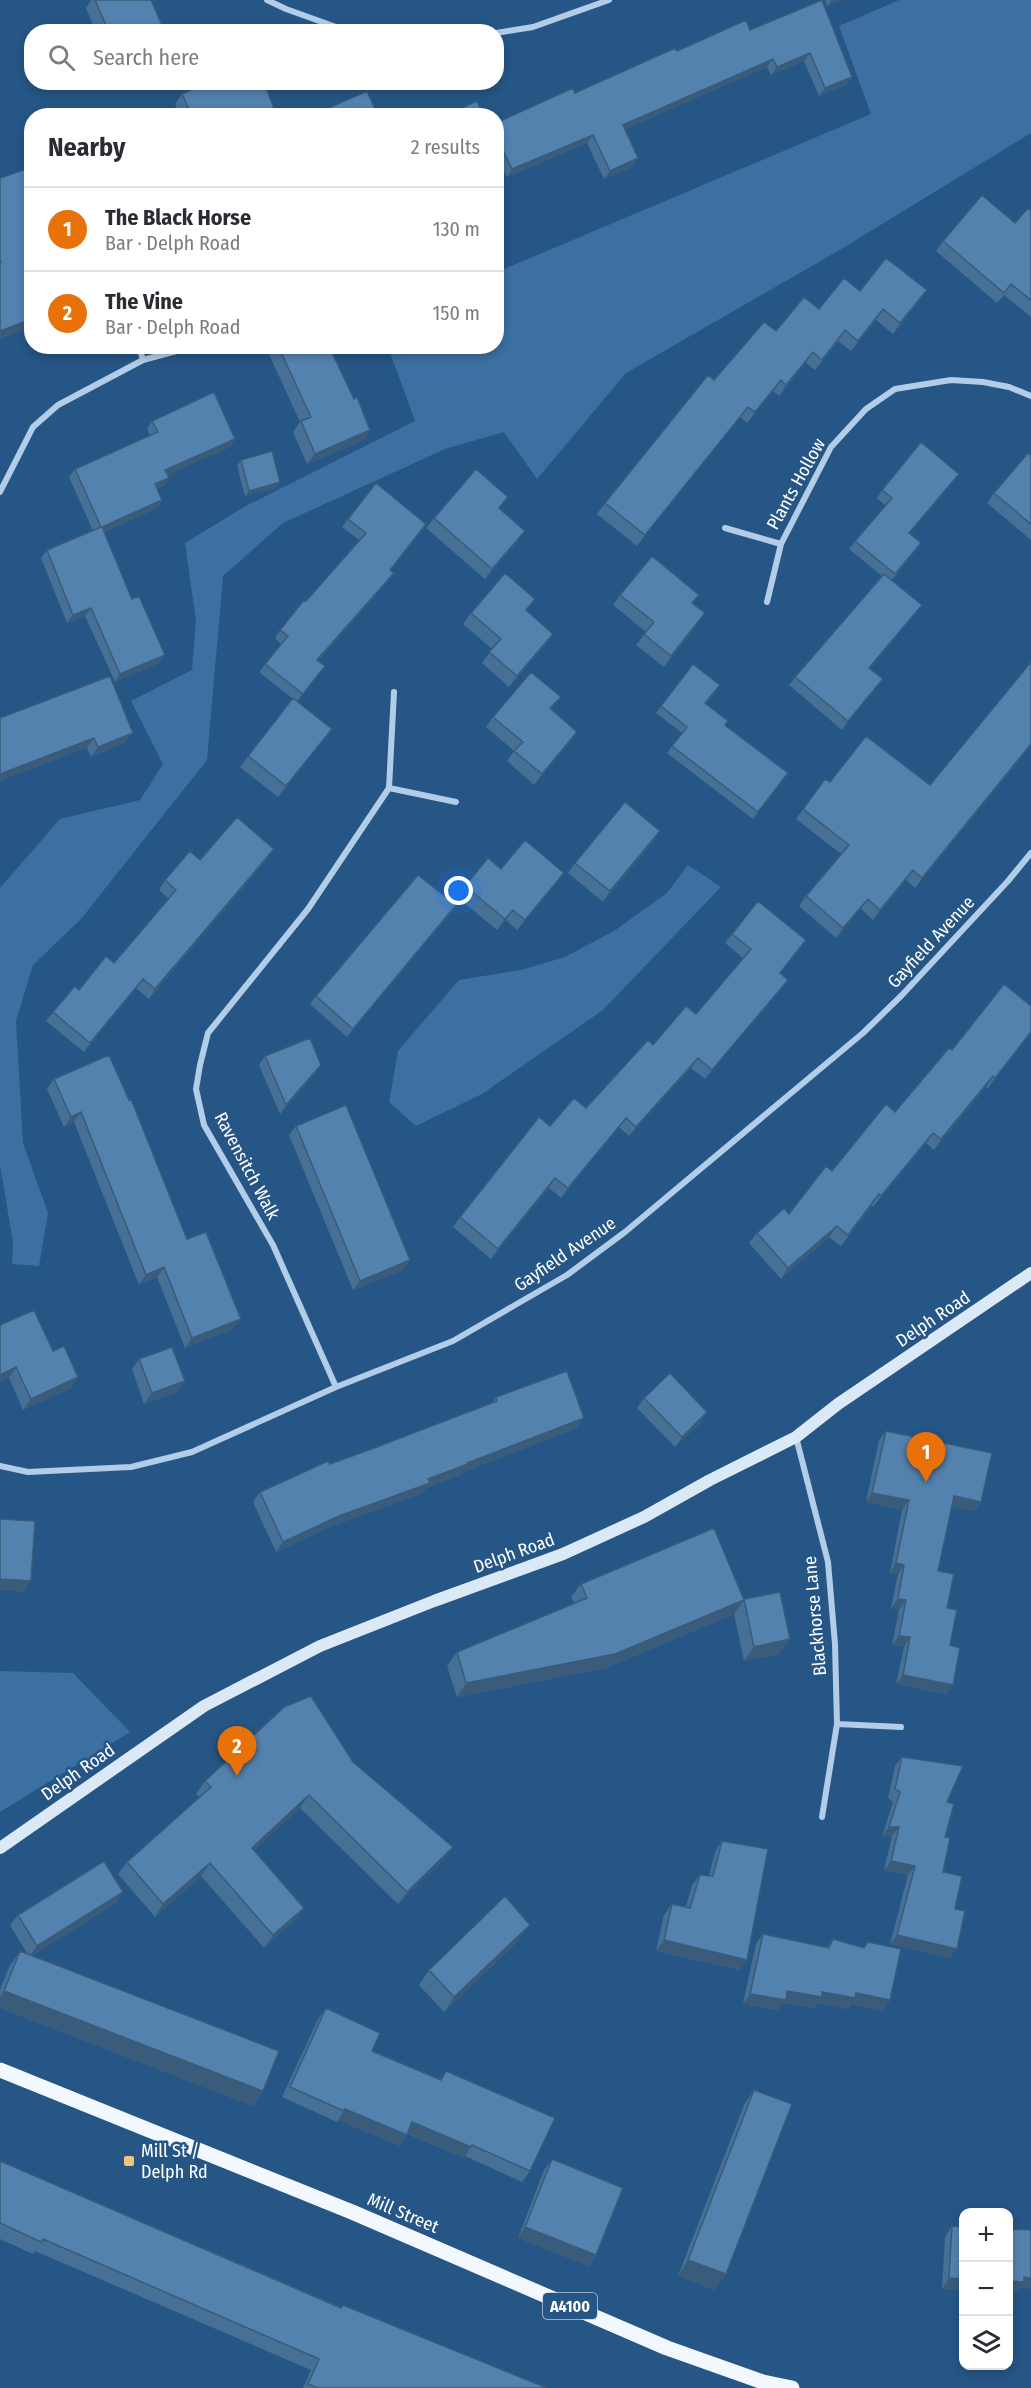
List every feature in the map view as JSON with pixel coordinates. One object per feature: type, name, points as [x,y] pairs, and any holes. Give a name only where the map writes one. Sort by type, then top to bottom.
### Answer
[{"type":"main road","name":"Delph Road","points":[[0,1848],[204,1706],[320,1646],[563,1554],[644,1518],[710,1480],[796,1437],[838,1404],[1031,1273]]},
{"type":"main road","name":"Mill Street","points":[[0,2070],[352,2212],[667,2348],[763,2382],[792,2388]]},
{"type":"street","points":[[267,0],[328,24]]},
{"type":"street","points":[[504,32],[533,27],[609,0]]},
{"type":"street","points":[[141,354],[143,360]]},
{"type":"street","points":[[0,492],[33,427],[58,405],[143,360],[165,354]]},
{"type":"street","name":"Plants Hollow","points":[[767,602],[780,544],[831,447],[866,409],[895,389],[951,380],[983,382],[1009,387],[1031,396]]},
{"type":"street","name":"Plants Hollow","points":[[725,528],[780,544]]},
{"type":"street","points":[[394,692],[389,788],[456,802]]},
{"type":"street","name":"Ravensitch Walk","points":[[336,1387],[273,1245],[204,1125],[196,1089],[208,1033],[308,909],[389,788]]},
{"type":"street","name":"Gayfield Avenue","points":[[0,1466],[28,1472],[131,1467],[192,1452],[336,1387],[453,1341],[567,1275],[625,1232],[863,1033],[902,995],[1008,881],[1031,852]]},
{"type":"street","name":"Blackhorse Lane","points":[[796,1437],[828,1562],[835,1644],[837,1724],[822,1817]]},
{"type":"street","points":[[837,1724],[901,1728]]},
{"type":"shaded area","points":[[899,0],[1031,0],[1031,133],[838,251],[626,373],[537,479],[504,432],[445,449],[283,523],[223,576],[207,760],[81,919],[33,965],[16,1021],[23,1143],[48,1213],[39,1266],[12,1264],[13,1242],[0,1165],[0,888],[60,819],[140,800],[163,764],[131,701],[192,670],[196,621],[185,543],[244,507],[415,421],[391,354],[504,354],[504,269],[871,114],[839,26]]},
{"type":"shaded area","points":[[688,865],[721,887],[603,1010],[482,1094],[416,1126],[389,1102],[398,1051],[459,980],[521,970],[565,957],[614,931],[667,893]]},
{"type":"shaded area","points":[[0,1671],[73,1673],[130,1732],[0,1812]]},
{"type":"building","points":[[95,0],[151,0],[162,24],[106,24]]},
{"type":"building","points":[[822,0],[852,77],[825,88],[810,53],[777,67],[773,59],[623,125],[638,158],[610,171],[593,135],[512,169],[504,152],[504,119],[573,88],[575,93],[675,48],[677,51],[746,20],[750,30]]},
{"type":"building","points":[[191,90],[267,90],[274,108],[188,108],[182,94]]},
{"type":"building","points":[[367,91],[374,108],[329,108]]},
{"type":"building","points":[[477,101],[480,108],[462,108]]},
{"type":"building","points":[[24,170],[24,322],[0,331],[1,262],[0,178]]},
{"type":"building","points":[[982,195],[1015,223],[1028,208],[1031,211],[1031,300],[1011,284],[1004,293],[943,241]]},
{"type":"building","points":[[886,258],[927,290],[900,323],[883,309],[858,341],[845,330],[822,360],[813,352],[786,385],[781,380],[755,412],[748,407],[645,535],[605,503],[708,375],[714,380],[764,322],[776,331],[804,297],[819,309],[844,278],[860,291]]},
{"type":"building","points":[[282,354],[333,354],[354,399],[357,397],[370,430],[315,454],[301,421],[311,417]]},
{"type":"building","points":[[214,392],[235,439],[165,470],[169,478],[155,484],[162,500],[102,527],[132,599],[139,596],[165,655],[120,674],[91,608],[73,615],[47,550],[101,527],[75,469],[158,432],[152,421]]},
{"type":"building","points":[[921,442],[959,474],[909,533],[921,543],[895,574],[855,541],[892,498],[882,490]]},
{"type":"building","points":[[272,451],[280,482],[249,491],[241,460]]},
{"type":"building","points":[[1028,453],[1031,456],[1031,524],[994,493]]},
{"type":"building","points":[[476,469],[508,497],[499,508],[525,531],[492,569],[434,518]]},
{"type":"building","points":[[376,483],[426,524],[390,570],[394,573],[317,660],[325,666],[303,694],[265,664],[288,636],[280,630],[304,600],[306,601],[366,533],[348,519]]},
{"type":"building","points":[[652,556],[699,595],[692,603],[705,613],[671,656],[644,634],[654,622],[620,595]]},
{"type":"building","points":[[505,573],[535,599],[526,610],[553,634],[517,676],[489,652],[501,639],[471,613]]},
{"type":"building","points":[[884,574],[922,605],[869,668],[883,679],[848,721],[795,677]]},
{"type":"building","points":[[1031,662],[1031,744],[922,878],[913,870],[880,910],[868,899],[843,928],[806,896],[849,845],[803,809],[825,779],[830,782],[866,736],[930,785]]},
{"type":"building","points":[[693,664],[720,685],[705,703],[728,721],[725,725],[788,773],[758,812],[672,746],[687,727],[661,706]]},
{"type":"building","points":[[531,672],[561,697],[550,708],[577,732],[542,774],[514,751],[523,742],[493,717]]},
{"type":"building","points":[[110,676],[133,733],[98,747],[94,738],[0,774],[0,718]]},
{"type":"building","points":[[293,698],[332,729],[286,786],[248,756]]},
{"type":"building","points":[[625,802],[660,831],[610,891],[575,863]]},
{"type":"building","points":[[237,817],[274,849],[155,989],[143,979],[90,1043],[53,1012],[75,986],[79,990],[106,956],[114,963],[176,890],[165,880],[190,851],[200,860]]},
{"type":"building","points":[[525,840],[564,873],[525,920],[513,910],[505,919],[465,886],[488,858],[501,869]]},
{"type":"building","points":[[418,875],[456,905],[353,1029],[316,996]]},
{"type":"building","points":[[758,901],[806,940],[780,973],[788,980],[712,1070],[698,1058],[636,1127],[626,1118],[568,1188],[555,1178],[498,1249],[460,1217],[539,1117],[550,1126],[574,1098],[586,1108],[648,1040],[653,1045],[686,1006],[696,1014],[751,949],[732,934]]},
{"type":"building","points":[[1004,984],[1031,1006],[1031,1032],[995,1078],[993,1076],[941,1139],[933,1133],[881,1196],[879,1194],[848,1235],[837,1226],[788,1268],[757,1233],[784,1208],[789,1214],[826,1166],[832,1171],[886,1104],[895,1112],[949,1048],[952,1050]]},
{"type":"building","points":[[310,1038],[321,1065],[286,1105],[265,1056]]},
{"type":"building","points":[[109,1055],[129,1100],[131,1099],[187,1239],[206,1232],[241,1319],[192,1338],[164,1267],[146,1275],[81,1112],[71,1117],[54,1079]]},
{"type":"building","points":[[346,1105],[410,1260],[360,1281],[296,1126]]},
{"type":"building","points":[[34,1310],[53,1351],[64,1346],[78,1377],[31,1399],[16,1367],[0,1375],[0,1325]]},
{"type":"building","points":[[172,1347],[185,1381],[152,1393],[139,1359]]},
{"type":"building","points":[[567,1371],[584,1418],[428,1479],[430,1483],[339,1516],[283,1542],[260,1492],[328,1461],[330,1464],[374,1448],[497,1401],[496,1397]]},
{"type":"building","points":[[670,1373],[707,1412],[682,1437],[644,1398]]},
{"type":"building","points":[[886,1431],[992,1453],[981,1502],[954,1496],[938,1571],[954,1574],[947,1608],[957,1610],[950,1645],[960,1648],[953,1685],[903,1675],[910,1637],[899,1636],[906,1600],[898,1599],[904,1565],[896,1563],[909,1500],[872,1493]]},
{"type":"building","points":[[0,1519],[35,1521],[31,1581],[0,1579]]},
{"type":"building","points":[[714,1528],[744,1600],[615,1654],[466,1683],[457,1652],[587,1598],[581,1584]]},
{"type":"building","points":[[780,1592],[790,1639],[754,1647],[744,1599]]},
{"type":"building","points":[[311,1696],[353,1762],[453,1847],[407,1892],[309,1795],[252,1848],[304,1908],[273,1935],[210,1863],[163,1904],[127,1862],[211,1787],[205,1781],[284,1707]]},
{"type":"building","points":[[902,1757],[963,1766],[947,1802],[954,1804],[945,1837],[950,1838],[943,1872],[962,1876],[955,1909],[965,1911],[957,1949],[897,1935],[915,1866],[891,1861],[899,1827],[889,1827],[900,1792],[895,1789]]},
{"type":"building","points":[[722,1841],[768,1849],[747,1960],[664,1940],[672,1904],[690,1908],[700,1875],[713,1876]]},
{"type":"building","points":[[104,1861],[123,1892],[37,1946],[18,1915]]},
{"type":"building","points":[[505,1896],[530,1925],[454,1997],[429,1970]]},
{"type":"building","points":[[763,1934],[829,1948],[833,1939],[864,1948],[868,1942],[901,1949],[890,2000],[856,1993],[855,1998],[822,1992],[822,1997],[787,1991],[786,2000],[750,1994]]},
{"type":"building","points":[[20,1951],[279,2051],[263,2091],[4,1991]]},
{"type":"building","points":[[326,2008],[380,2033],[372,2051],[441,2080],[446,2071],[555,2118],[530,2171],[412,2122],[407,2135],[290,2087]]},
{"type":"building","points":[[754,2090],[792,2104],[726,2274],[688,2260]]},
{"type":"building","points":[[552,2159],[623,2188],[596,2255],[525,2227]]},
{"type":"building","points":[[0,2161],[341,2308],[343,2305],[547,2388],[318,2388],[308,2384],[319,2359],[43,2239],[41,2242],[0,2223]]},
{"type":"building","points":[[952,2226],[959,2227],[959,2279],[949,2278]]},
{"type":"building","points":[[1013,2229],[1031,2230],[1031,2278],[1024,2277],[1024,2282],[1013,2281]]},
{"type":"place","name":"The Black Horse","points":[[926,1482]]},
{"type":"place","name":"The Vine","points":[[237,1776]]},
{"type":"place","name":"Mill St / Delph Rd","points":[[129,2161]]}]
